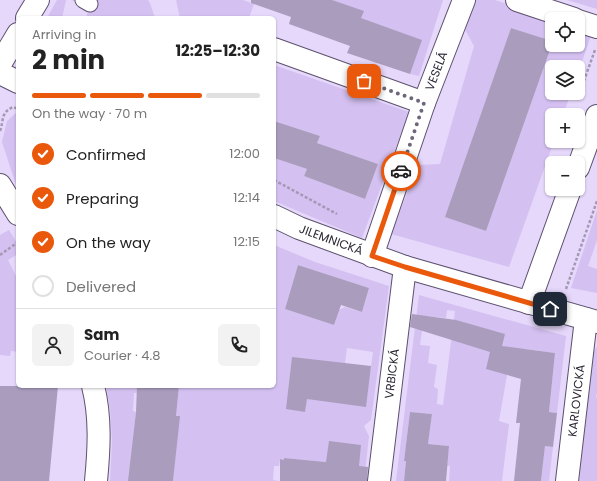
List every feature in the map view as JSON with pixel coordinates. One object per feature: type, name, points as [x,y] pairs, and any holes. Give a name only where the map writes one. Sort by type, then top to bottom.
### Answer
[{"type":"street","points":[[28,16],[38,0]]},
{"type":"street","name":"VESELÁ","points":[[372,256],[424,103],[464,0]]},
{"type":"street","points":[[517,0],[553,12]]},
{"type":"street","points":[[585,23],[597,27]]},
{"type":"street","points":[[0,64],[16,37]]},
{"type":"street","points":[[276,50],[424,103]]},
{"type":"street","points":[[0,73],[16,81]]},
{"type":"street","points":[[582,156],[597,116]]},
{"type":"street","points":[[0,185],[16,211]]},
{"type":"street","points":[[529,303],[567,196]]},
{"type":"street","name":"JILEMNICKÁ","points":[[276,217],[299,228],[405,267],[592,321]]},
{"type":"street","name":"VRBICKÁ","points":[[379,481],[405,267]]},
{"type":"street","name":"KARLOVICKÁ","points":[[567,481],[592,321]]},
{"type":"street","points":[[93,388],[96,399],[99,451],[96,481]]},
{"type":"path","points":[[577,101],[597,46]]},
{"type":"path","points":[[0,131],[2,118],[7,110],[13,107],[16,108]]},
{"type":"path","points":[[276,181],[310,200]]},
{"type":"path","points":[[565,292],[597,201]]},
{"type":"path","points":[[0,255],[16,243]]},
{"type":"shaded area","points":[[57,0],[66,0],[62,16],[48,16]]},
{"type":"shaded area","points":[[71,0],[148,0],[154,16],[87,16],[89,8]]},
{"type":"shaded area","points":[[176,0],[243,0],[254,4],[250,16],[180,16]]},
{"type":"shaded area","points":[[332,0],[443,0],[419,76],[410,74],[421,40],[361,18]]},
{"type":"shaded area","points":[[473,0],[495,0],[545,17],[545,39],[511,28],[446,217],[486,231],[545,64],[545,100],[568,100],[566,108],[545,108],[545,148],[552,148],[549,156],[545,156],[545,166],[509,267],[391,234],[418,165],[440,164],[474,46],[462,24]]},
{"type":"shaded area","points":[[567,0],[597,0],[597,9]]},
{"type":"shaded area","points":[[585,30],[592,33],[583,60],[546,60],[549,52],[585,52]]},
{"type":"shaded area","points":[[276,66],[409,112],[362,238],[276,202],[276,159],[307,169],[304,176],[365,199],[378,164],[317,143],[320,136],[276,122]]},
{"type":"shaded area","points":[[16,113],[16,185],[2,142],[7,121]]},
{"type":"shaded area","points":[[597,210],[597,240],[588,266],[597,269],[597,293],[571,288]]},
{"type":"shaded area","points":[[9,230],[16,242],[16,255],[8,260],[16,276],[16,352],[11,351],[10,356],[0,355],[0,235]]},
{"type":"shaded area","points":[[276,246],[315,262],[389,286],[371,420],[364,426],[369,436],[364,481],[326,462],[284,458],[284,460],[280,459],[279,466],[274,466],[273,480],[279,481],[173,481],[179,416],[176,416],[179,388],[276,388]],"holes":[[[298,265],[369,288],[362,312],[345,307],[339,310],[334,325],[285,309]],[[347,348],[373,352],[365,407],[345,363]],[[289,388],[308,390],[305,411]]]},
{"type":"shaded area","points":[[419,295],[566,336],[557,413],[549,412],[555,353],[526,349],[523,373],[507,375],[499,421],[509,424],[502,481],[449,481],[450,466],[447,466],[449,446],[428,444],[432,414],[410,412],[404,461],[406,461],[404,481],[396,481]],"holes":[[[447,310],[455,311],[443,405],[437,404],[438,389],[434,387],[437,365],[428,363],[430,346],[420,345],[424,316],[446,318]]]},
{"type":"shaded area","points":[[597,346],[597,481],[579,481],[592,355]]},
{"type":"shaded area","points":[[106,388],[137,388],[137,393],[134,393],[133,411],[136,412],[129,481],[110,481],[112,441],[110,409]]},
{"type":"shaded area","points":[[545,446],[553,447],[549,481],[541,481]]},
{"type":"building","points":[[251,0],[332,0],[364,11],[361,18],[422,40],[410,74],[347,53],[350,46],[289,24],[291,17],[251,3]]},
{"type":"building","points":[[511,28],[545,39],[545,52],[549,52],[545,60],[545,64],[486,231],[445,217]]},
{"type":"building","points":[[276,122],[320,136],[317,143],[378,164],[365,199],[304,176],[307,169],[276,159]]},
{"type":"building","points":[[298,265],[369,288],[362,312],[341,305],[334,325],[285,309]]},
{"type":"building","points":[[412,314],[456,320],[505,334],[502,346],[555,353],[549,412],[557,413],[553,447],[545,446],[541,481],[514,481],[520,423],[516,423],[521,379],[486,369],[490,352],[410,327]]},
{"type":"building","points":[[292,357],[371,366],[366,407],[307,399],[305,412],[286,409]]},
{"type":"building","points":[[0,386],[16,386],[16,388],[58,388],[49,481],[0,481]]},
{"type":"building","points":[[137,388],[179,388],[176,416],[180,416],[173,481],[128,481],[136,412]]},
{"type":"building","points":[[410,412],[432,414],[428,444],[449,446],[446,481],[404,481],[406,461],[404,461]]},
{"type":"building","points":[[329,441],[361,445],[359,466],[368,467],[367,481],[280,481],[280,459],[284,460],[284,458],[326,462]]},
{"type":"way so far","points":[[364,81],[424,103],[401,171]]},
{"type":"route","points":[[401,171],[372,256],[550,309]]}]
